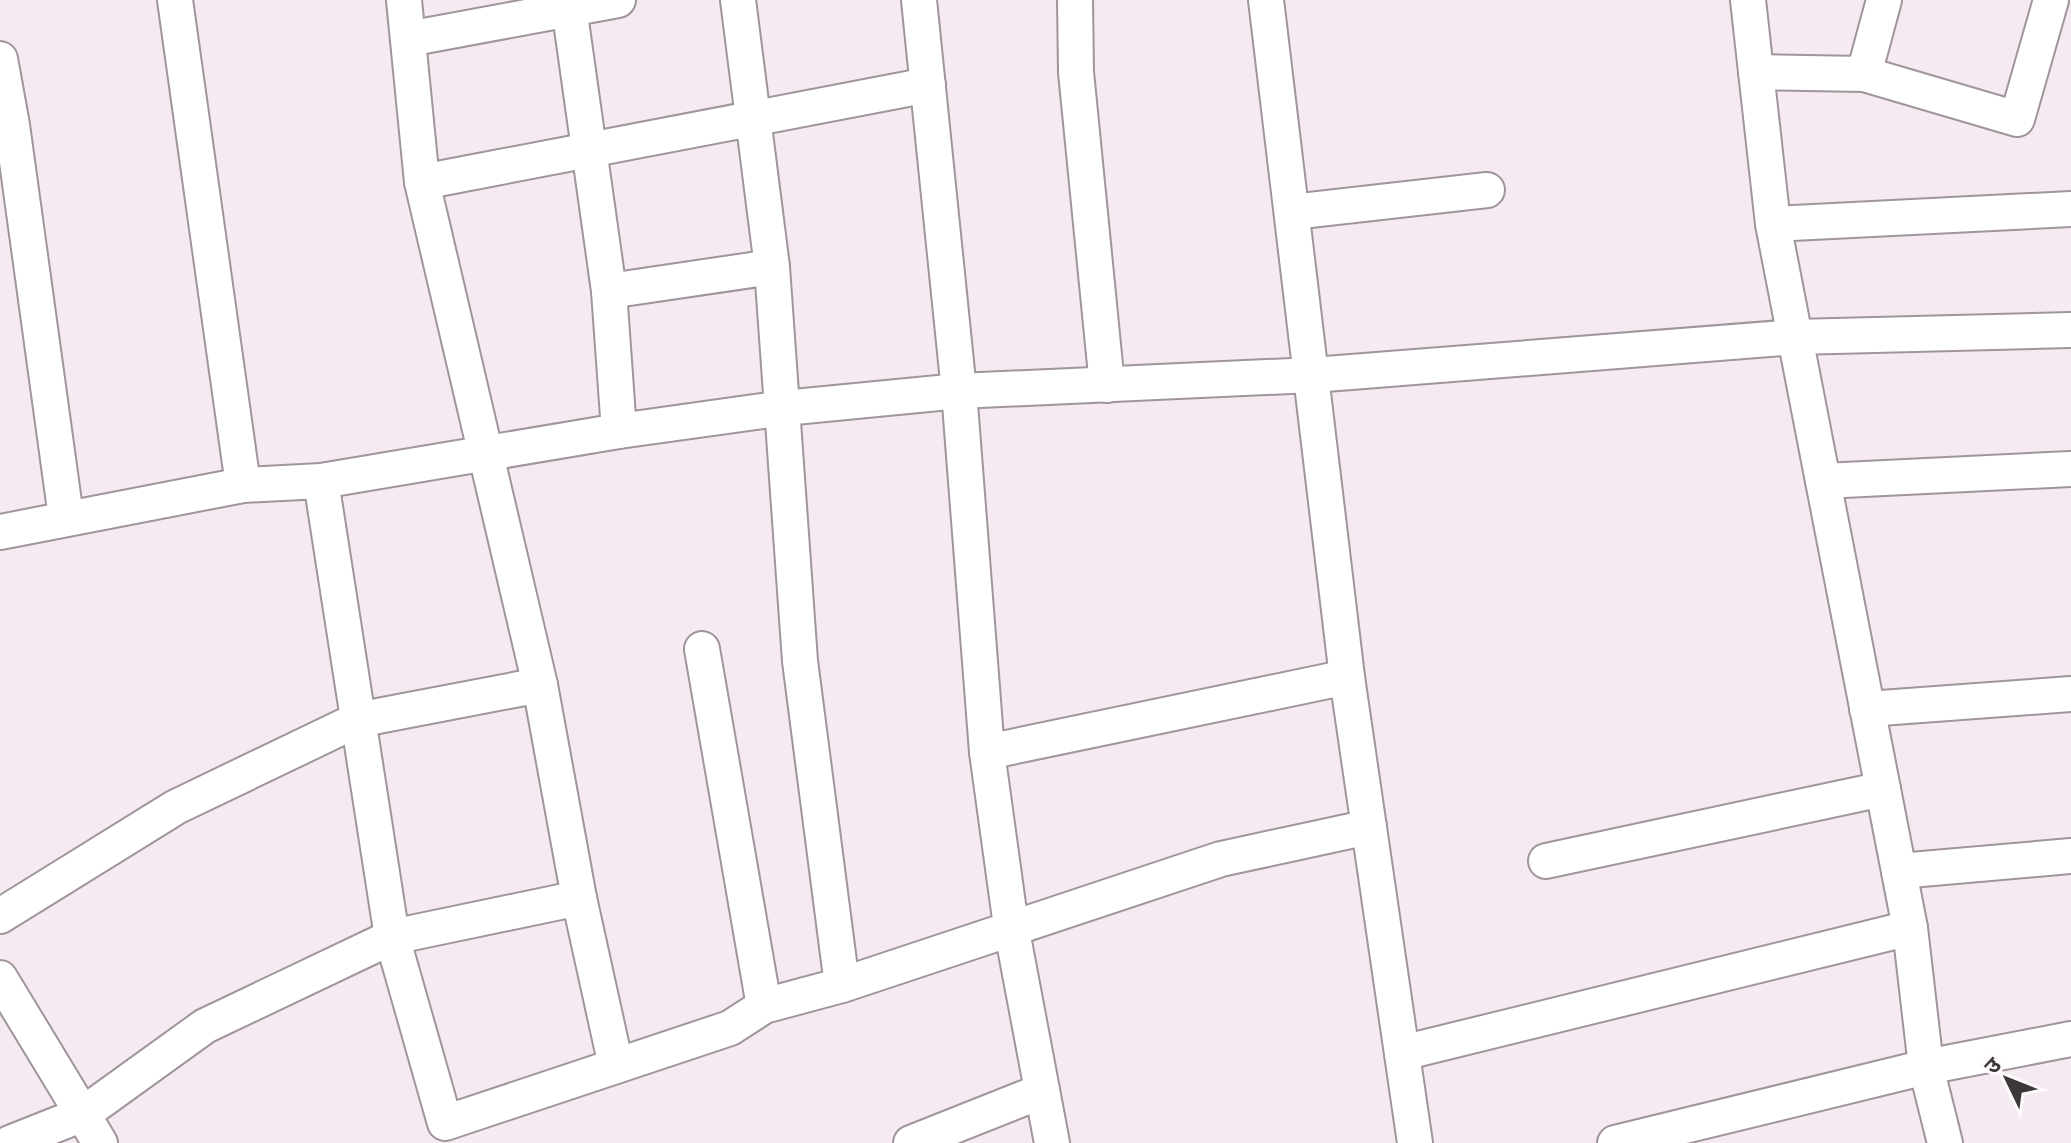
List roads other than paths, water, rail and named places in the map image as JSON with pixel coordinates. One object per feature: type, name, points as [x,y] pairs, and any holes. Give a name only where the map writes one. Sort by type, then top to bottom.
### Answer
[{"type":"street","points":[[175,0],[243,485]]},
{"type":"street","points":[[404,0],[422,182],[540,685],[579,898],[616,1066]]},
{"type":"street","points":[[408,39],[568,4],[618,0]]},
{"type":"street","points":[[738,0],[772,267],[800,661],[842,985]]},
{"type":"street","points":[[919,0],[959,391],[987,752],[1011,926],[1052,1143]]},
{"type":"street","points":[[1075,0],[1076,72],[1107,385]]},
{"type":"street","points":[[1266,0],[1347,677],[1415,1143]]},
{"type":"street","points":[[1748,0],[1773,224],[1910,928],[1926,1067],[1945,1143]]},
{"type":"street","points":[[1864,74],[1884,0]]},
{"type":"street","points":[[1756,72],[1864,74],[2017,119],[2051,0]]},
{"type":"street","points":[[568,4],[609,291],[619,431]]},
{"type":"street","points":[[0,59],[12,125],[66,517]]},
{"type":"street","points":[[422,182],[928,85]]},
{"type":"street","points":[[1292,212],[1487,190]]},
{"type":"street","points":[[1773,224],[2071,209]]},
{"type":"street","points":[[609,291],[772,267]]},
{"type":"street","points":[[0,532],[243,485],[321,481],[619,431],[784,408],[959,391],[1313,375],[1795,337],[2071,330]]},
{"type":"street","points":[[1823,481],[2071,469]]},
{"type":"street","points":[[321,481],[392,937],[445,1123],[730,1028],[764,1006],[842,985],[1011,926],[1221,859],[1369,827]]},
{"type":"street","points":[[702,649],[764,1006]]},
{"type":"street","points":[[987,752],[1347,677]]},
{"type":"street","points":[[0,916],[176,807],[357,720],[540,685]]},
{"type":"street","points":[[1867,709],[2071,694]]},
{"type":"street","points":[[1546,861],[1883,789]]},
{"type":"street","points":[[1899,871],[2071,856]]},
{"type":"street","points":[[10,1143],[83,1114],[205,1026],[392,937],[579,898]]},
{"type":"street","points":[[1402,1053],[1910,928]]},
{"type":"street","points":[[0,978],[100,1143]]},
{"type":"street","points":[[1615,1143],[1926,1067],[2071,1039]]},
{"type":"street","points":[[911,1143],[1042,1091]]}]
